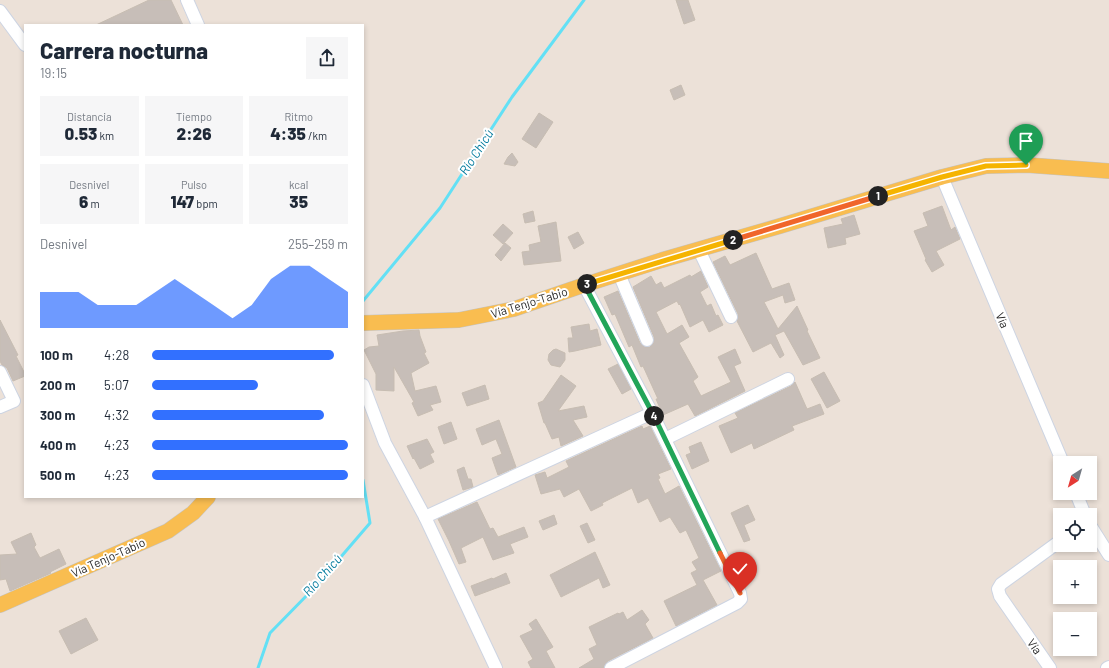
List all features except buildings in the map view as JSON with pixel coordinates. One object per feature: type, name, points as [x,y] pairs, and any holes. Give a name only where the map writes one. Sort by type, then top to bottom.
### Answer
[{"type":"main road","name":"Vía Tenjo-Tabio","points":[[364,323],[442,321],[478,317],[514,309],[584,284],[942,177],[986,166],[1026,165],[1109,171]]},
{"type":"main road","name":"Vía Tenjo-Tabio","points":[[0,605],[168,531],[194,513],[207,498]]},
{"type":"street","points":[[188,0],[198,24]]},
{"type":"street","points":[[0,11],[24,44]]},
{"type":"street","name":"Vía","points":[[942,177],[1060,456]]},
{"type":"street","points":[[699,250],[731,317]]},
{"type":"street","points":[[619,274],[647,340]]},
{"type":"street","points":[[584,284],[652,412],[740,593],[741,599],[737,603],[611,668]]},
{"type":"street","points":[[0,372],[14,401],[0,407]]},
{"type":"street","points":[[665,439],[788,379]]},
{"type":"street","points":[[364,388],[385,444],[425,517],[496,668]]},
{"type":"street","points":[[425,517],[652,412]]},
{"type":"street","points":[[1097,537],[1109,555]]},
{"type":"street","name":"Vía","points":[[1050,668],[1000,596],[998,589],[1001,584],[1053,546]]},
{"type":"waterway","name":"Río Chicú","points":[[364,300],[440,208],[512,97],[584,0]]},
{"type":"waterway","name":"Río Chicú","points":[[258,668],[270,633],[315,587],[370,523],[364,486]]},
{"type":"route","points":[[740,593],[652,412],[584,284],[942,177],[986,166],[1026,165]]}]
